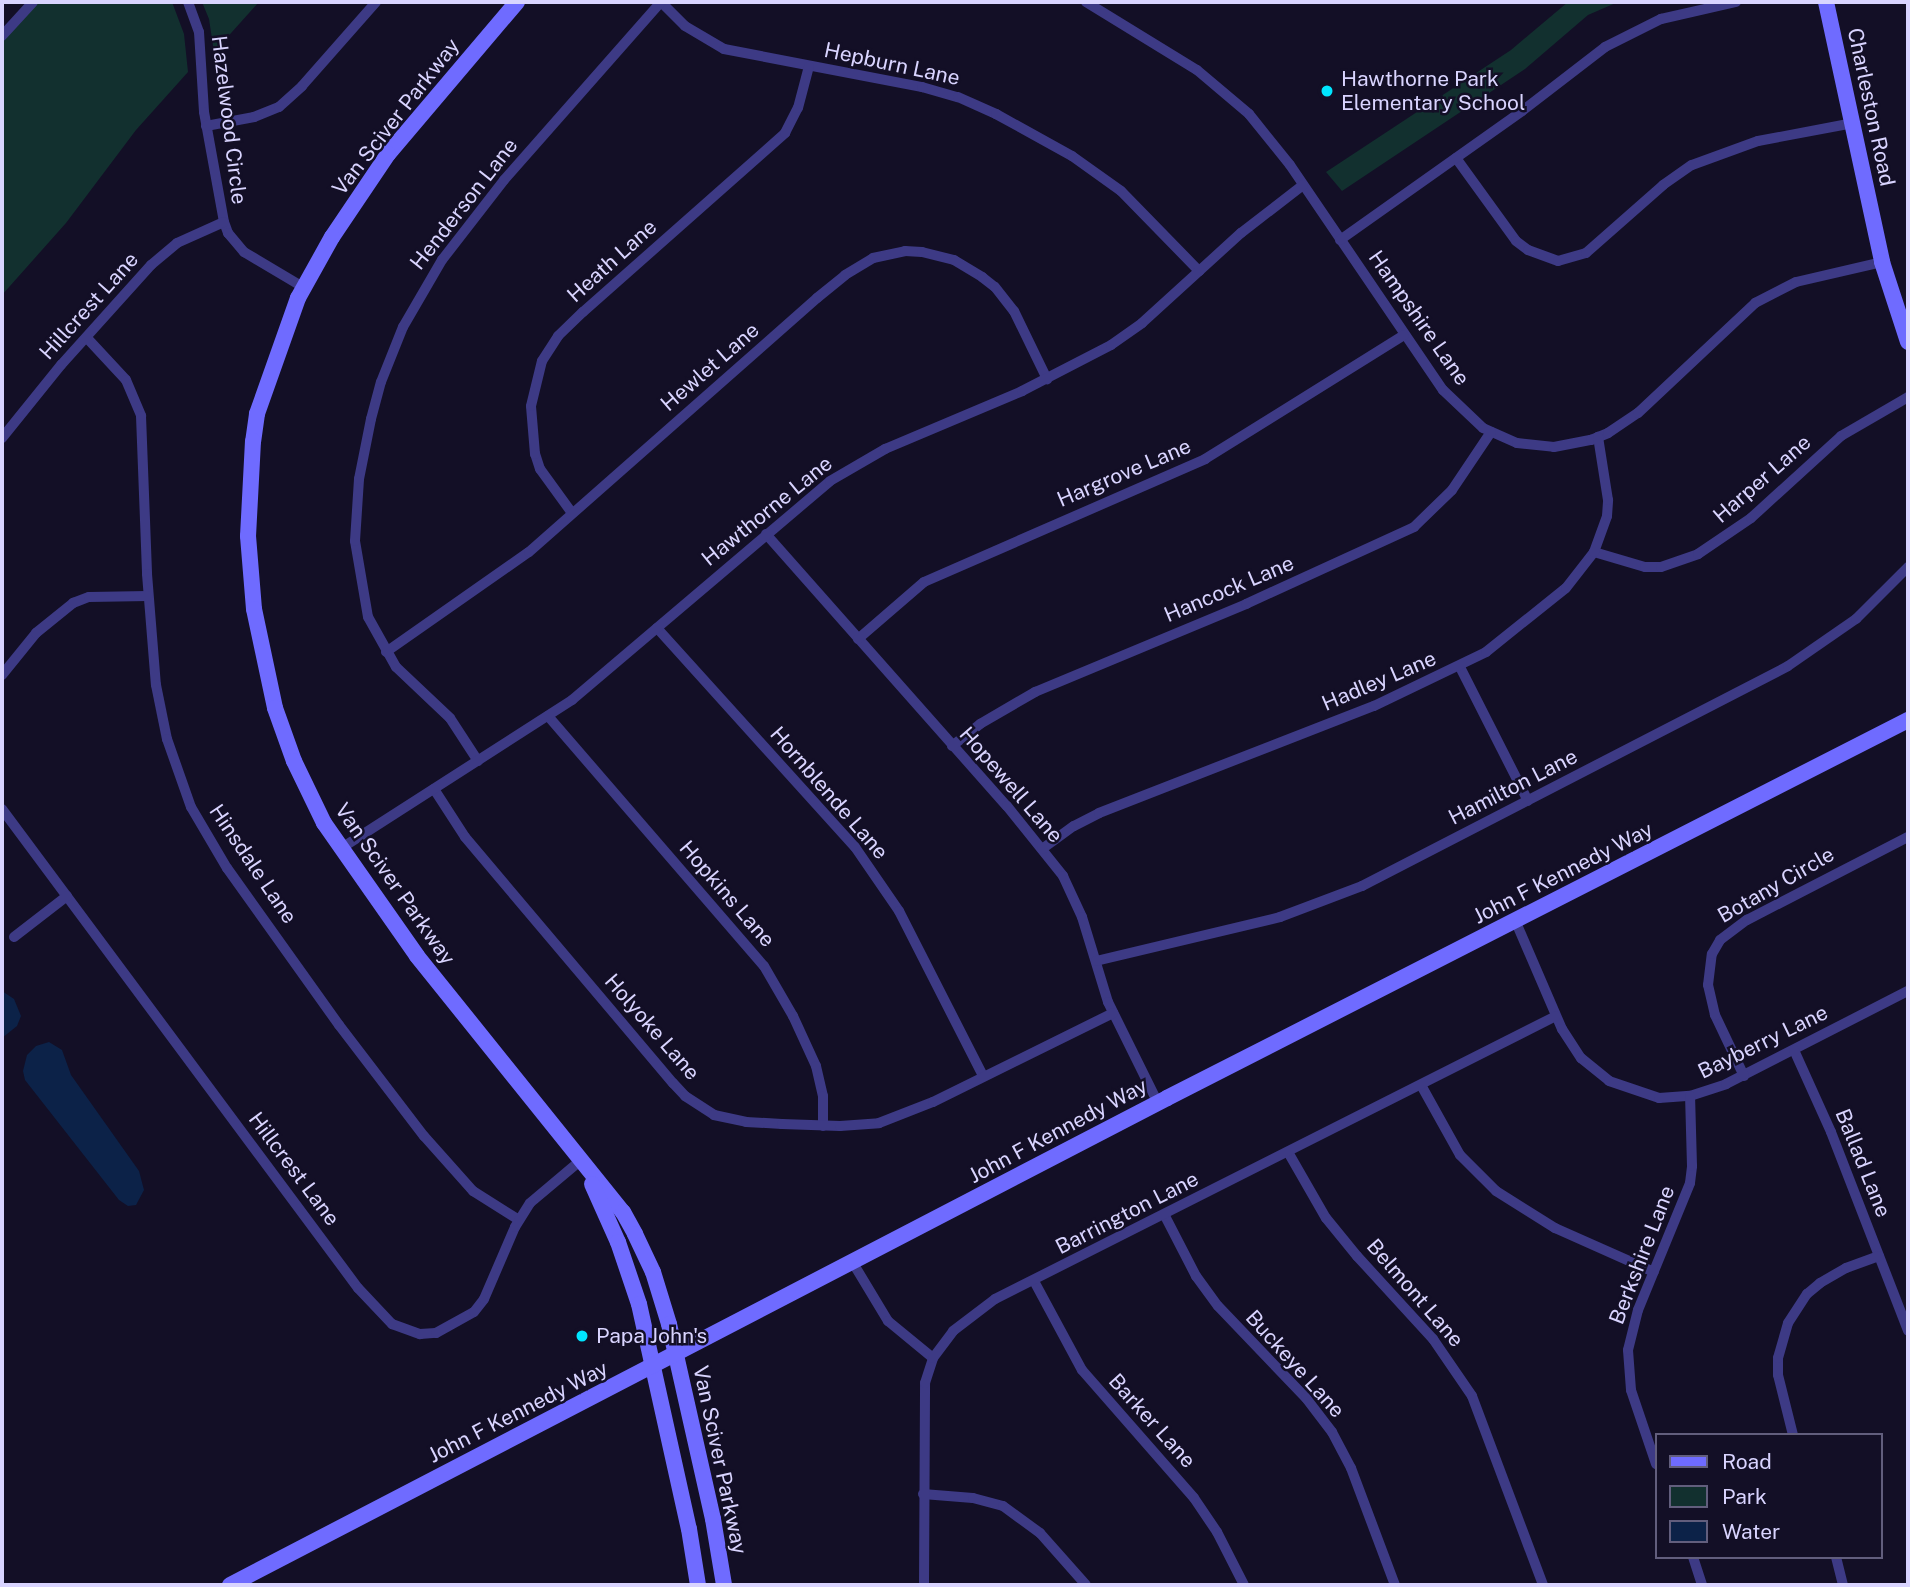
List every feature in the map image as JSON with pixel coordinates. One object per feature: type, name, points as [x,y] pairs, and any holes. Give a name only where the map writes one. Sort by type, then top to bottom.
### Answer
[{"type":"street","points":[[2,36],[33,2]]},
{"type":"street","name":"Hazelwood Circle","points":[[188,2],[198,32],[206,126],[228,233],[244,252],[303,287]]},
{"type":"street","points":[[206,126],[254,117],[279,107],[302,86],[376,2]]},
{"type":"street","name":"Van Sciver Parkway","points":[[517,2],[388,154],[349,211],[303,287],[257,414],[251,483],[250,574],[259,645],[275,708],[302,780],[340,849],[442,990],[623,1212],[635,1234],[662,1296],[724,1585]]},
{"type":"street","name":"Hepburn Lane","points":[[661,2],[685,26],[724,49],[940,92],[1006,119],[1072,156],[1129,196],[1199,271]]},
{"type":"street","name":"Henderson Lane","points":[[478,761],[450,718],[409,681],[386,652],[363,599],[355,541],[362,458],[381,382],[395,345],[426,285],[461,234],[504,180],[661,2]]},
{"type":"street","name":"Hampshire Lane","points":[[1086,2],[1197,70],[1233,98],[1278,148],[1443,390],[1469,417],[1491,432],[1536,446],[1573,445],[1598,438],[1638,413],[1730,324],[1770,294],[1796,282],[1882,262]]},
{"type":"street","points":[[1340,240],[1456,158],[1588,59],[1624,36],[1679,13],[1736,2]]},
{"type":"street","name":"Charleston Road","points":[[1826,2],[1882,262],[1908,342]]},
{"type":"street","name":"Heath Lane","points":[[572,513],[540,469],[535,454],[531,406],[542,361],[558,336],[583,312],[785,133],[798,108],[809,66]]},
{"type":"street","points":[[1456,158],[1516,242],[1528,250],[1558,261],[1587,253],[1663,185],[1709,158],[1758,141],[1853,123]]},
{"type":"street","name":"Hawthorne Lane","points":[[340,849],[589,687],[813,494],[866,459],[1047,379],[1127,334],[1254,222],[1303,185]]},
{"type":"street","name":"Hillcrest Lane","points":[[2,438],[165,252],[189,237],[224,222]]},
{"type":"street","name":"Hewlet Lane","points":[[386,652],[529,552],[845,275],[880,256],[905,251],[938,255],[982,277],[995,287],[1014,312],[1047,379]]},
{"type":"street","name":"Hargrove Lane","points":[[858,639],[911,592],[932,578],[1205,459],[1404,335]]},
{"type":"street","name":"Hinsdale Lane","points":[[87,338],[126,380],[141,416],[148,596],[156,685],[167,739],[191,807],[208,839],[339,1025],[433,1147],[473,1191],[519,1220]]},
{"type":"street","name":"Harper Lane","points":[[1594,552],[1645,567],[1661,567],[1698,554],[1751,518],[1841,436],[1908,397]]},
{"type":"street","name":"Hancock Lane","points":[[952,746],[1003,709],[1034,692],[1246,604],[1413,527],[1442,503],[1491,432]]},
{"type":"street","name":"Hadley Lane","points":[[1042,849],[1074,826],[1099,813],[1364,710],[1460,667],[1486,652],[1554,598],[1585,567],[1594,552],[1605,523],[1608,500],[1598,438]]},
{"type":"street","name":"Hopewell Lane","points":[[766,534],[1042,849],[1074,896],[1113,1013],[1158,1103]]},
{"type":"street","name":"Hamilton Lane","points":[[1096,961],[1314,907],[1380,877],[1806,655],[1856,619],[1908,566]]},
{"type":"street","points":[[2,676],[36,633],[74,603],[89,597],[148,596]]},
{"type":"street","name":"Hornblende Lane","points":[[657,628],[860,855],[899,911],[983,1076]]},
{"type":"street","points":[[1460,667],[1528,801]]},
{"type":"street","name":"Hopkins Lane","points":[[548,716],[764,966],[793,1016],[816,1066],[823,1096],[823,1126]]},
{"type":"street","name":"John F Kennedy Way","points":[[230,1585],[1158,1103],[1908,720]]},
{"type":"street","name":"Holyoke Lane","points":[[434,789],[465,837],[685,1096],[713,1115],[729,1119],[823,1126],[860,1125],[897,1117],[1113,1013]]},
{"type":"street","name":"Hillcrest Lane","points":[[2,809],[358,1289],[392,1324],[420,1334],[436,1334],[474,1312],[484,1300],[519,1220],[530,1203],[581,1160]]},
{"type":"street","name":"Botany Circle","points":[[1744,1076],[1715,1015],[1707,985],[1712,954],[1720,940],[1732,929],[1801,891],[1908,837]]},
{"type":"street","points":[[14,937],[66,896]]},
{"type":"street","name":"Bayberry Lane","points":[[1515,920],[1556,1016],[1581,1058],[1609,1081],[1659,1098],[1690,1096],[1744,1076],[1908,991]]},
{"type":"street","name":"Barrington Lane","points":[[924,1585],[925,1383],[933,1358],[953,1331],[996,1299],[1165,1216],[1556,1016]]},
{"type":"street","name":"Ballad Lane","points":[[1794,1050],[1831,1132],[1908,1331]]},
{"type":"street","points":[[1421,1085],[1460,1155],[1496,1191],[1548,1224],[1654,1272]]},
{"type":"street","name":"Berkshire Lane","points":[[1654,1458],[1637,1411],[1628,1370],[1633,1330],[1690,1183],[1690,1096]]},
{"type":"street","name":"Belmont Lane","points":[[1288,1152],[1326,1219],[1433,1339],[1472,1396],[1543,1585]]},
{"type":"street","name":"Van Sciver Parkway","points":[[581,1160],[630,1273],[653,1366],[698,1585]]},
{"type":"street","name":"Buckeye Lane","points":[[1165,1216],[1196,1276],[1218,1307],[1306,1398],[1332,1432],[1351,1468],[1395,1585]]},
{"type":"street","points":[[1792,1433],[1778,1375],[1778,1358],[1788,1323],[1807,1294],[1820,1283],[1846,1268],[1879,1256]]},
{"type":"street","points":[[853,1263],[888,1321],[933,1358]]},
{"type":"street","name":"Barker Lane","points":[[1034,1281],[1082,1370],[1195,1498],[1217,1532],[1244,1585]]},
{"type":"street","points":[[923,1494],[974,1498],[1003,1506],[1040,1532],[1086,1585]]},
{"type":"street","points":[[1694,1559],[1702,1585]]},
{"type":"street","points":[[1836,1559],[1843,1585]]},
{"type":"green space","points":[[34,2],[172,2],[184,34],[188,72],[136,130],[66,223],[2,295],[2,36]]},
{"type":"green space","points":[[202,2],[259,2],[214,52],[209,19]]},
{"type":"green space","points":[[1568,2],[1618,2],[1588,15],[1525,69],[1342,191],[1326,172],[1511,50]]},
{"type":"water","points":[[2,991],[14,999],[21,1016],[17,1026],[2,1038]]},
{"type":"water","points":[[49,1042],[62,1050],[71,1075],[139,1171],[144,1190],[136,1205],[128,1206],[119,1200],[25,1080],[23,1071],[27,1055],[36,1046]]},
{"type":"place","name":"Hawthorne Park Elementary School","points":[[1327,91]]},
{"type":"place","name":"Papa John's","points":[[582,1336]]}]
